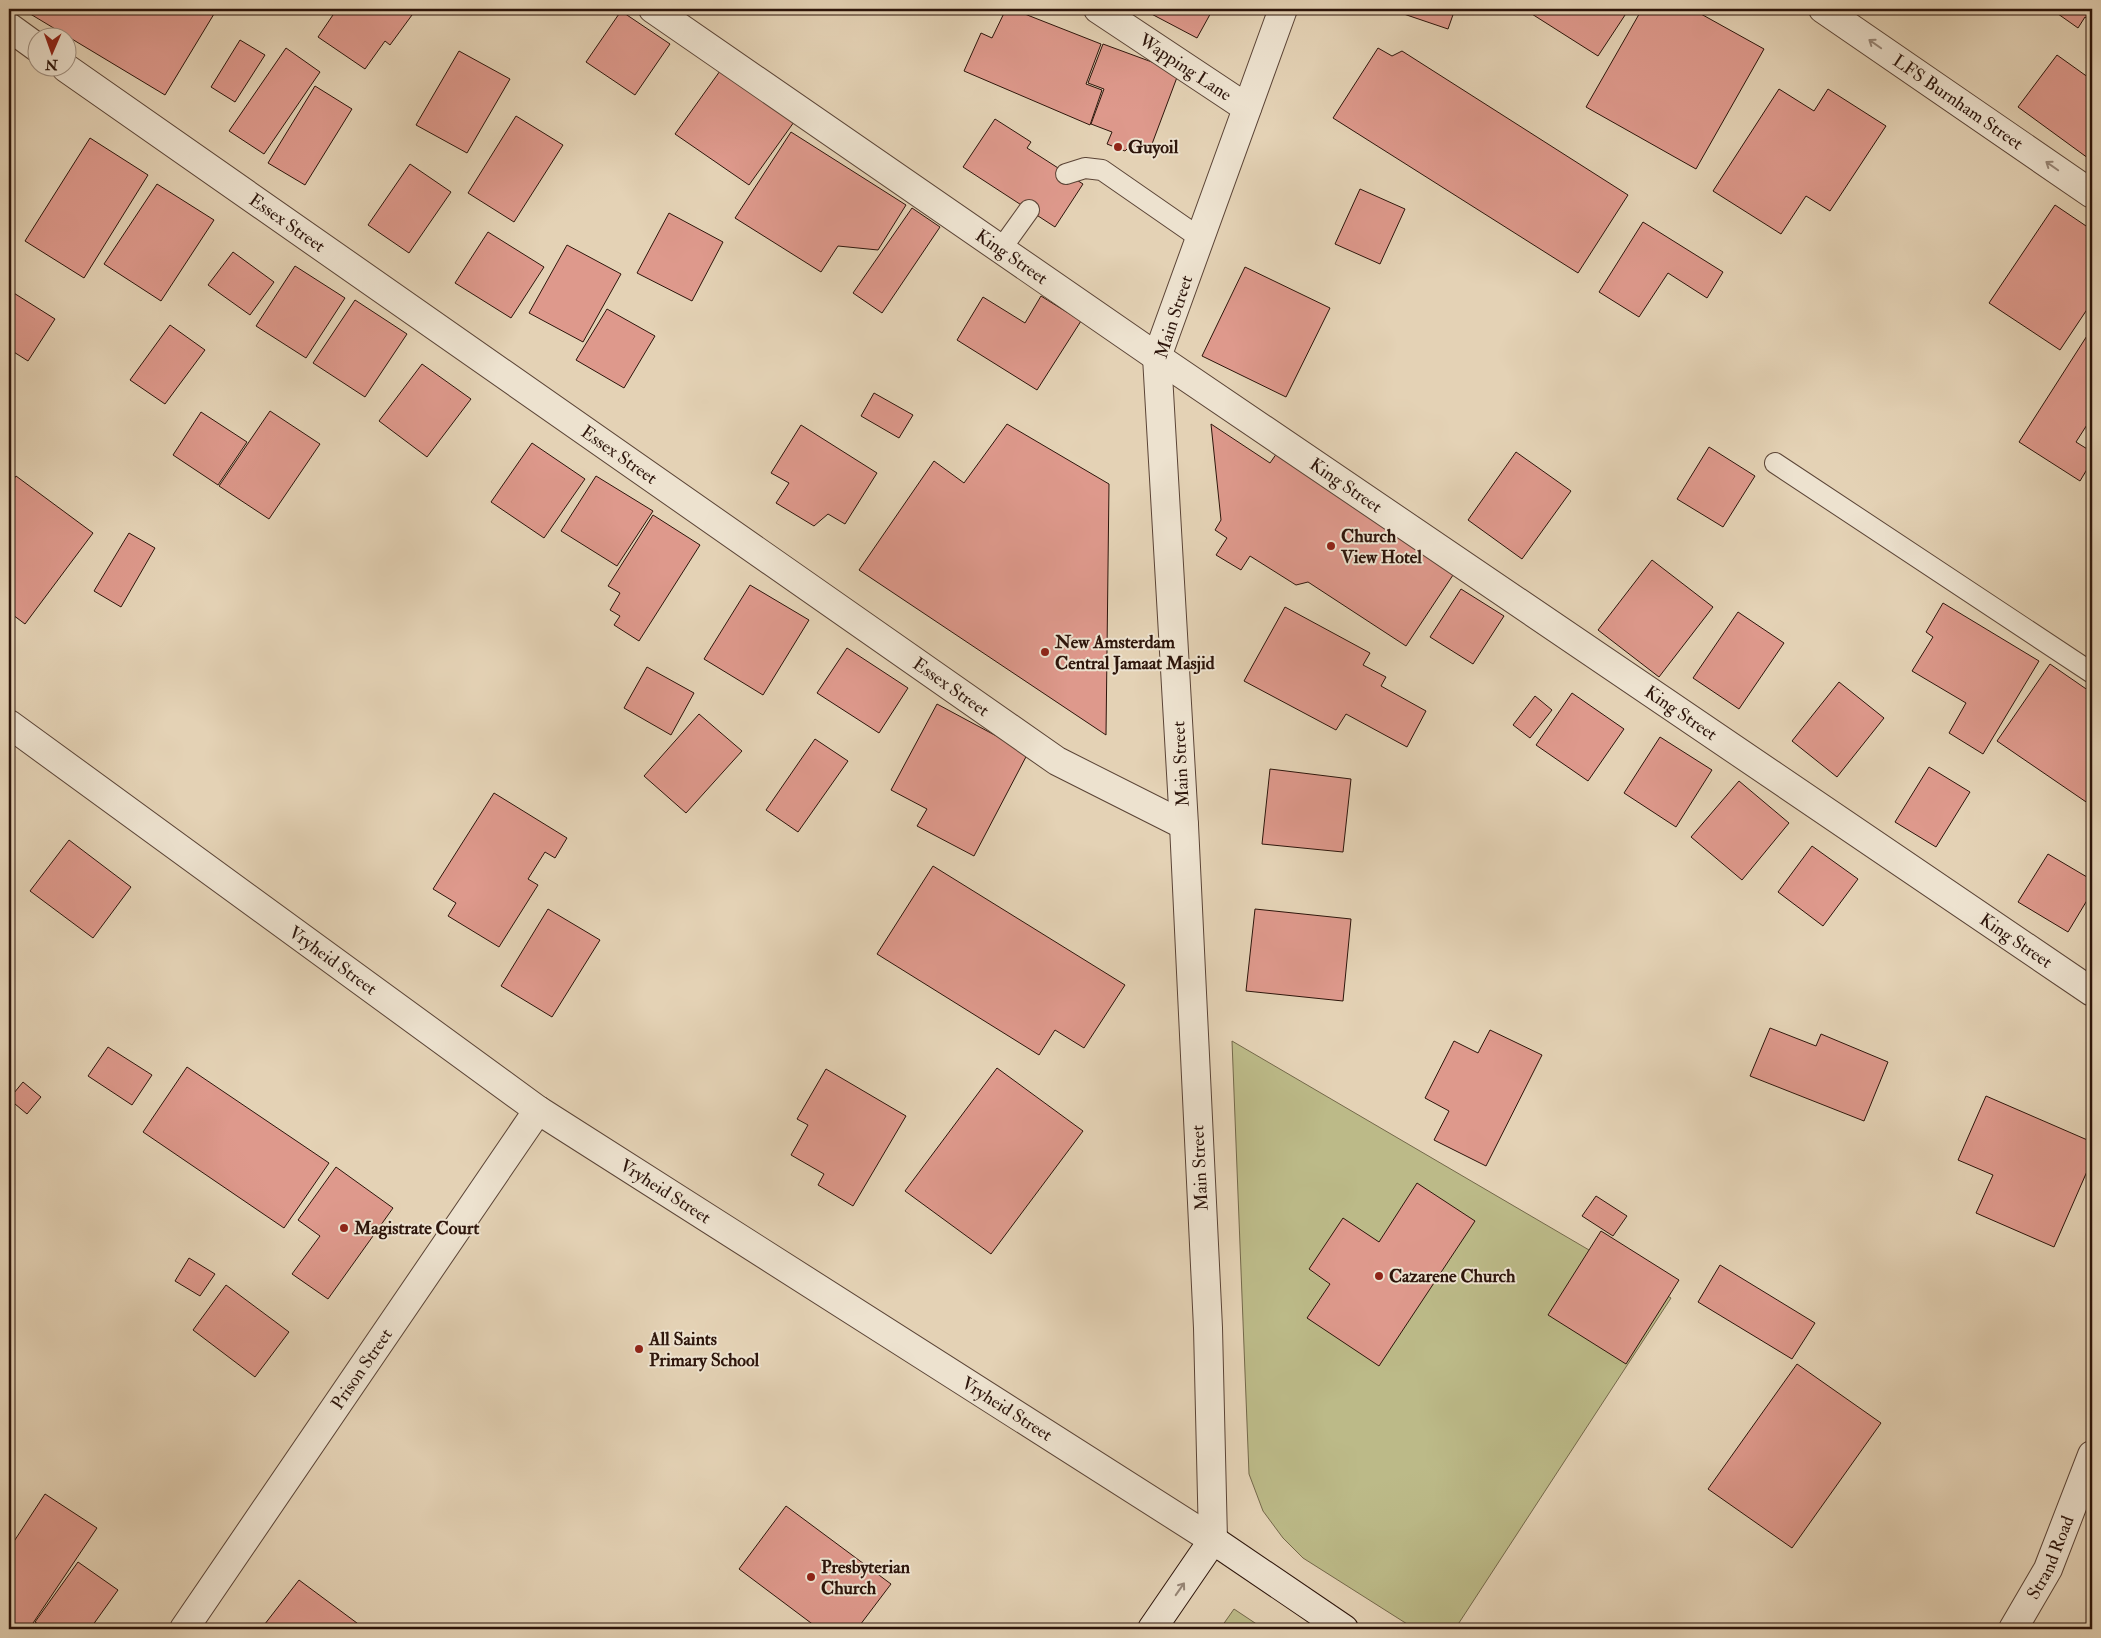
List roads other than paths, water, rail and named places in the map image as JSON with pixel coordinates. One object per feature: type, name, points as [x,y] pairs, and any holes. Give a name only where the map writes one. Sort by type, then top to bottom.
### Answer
[{"type":"street","name":"King Street","points":[[653,9],[1157,357],[2092,992]]},
{"type":"street","name":"Wapping Lane","points":[[1098,9],[1247,108]]},
{"type":"street","name":"Main Street","points":[[1213,1540],[1208,1318],[1184,825],[1157,357],[1283,9]]},
{"type":"street","name":"LFS Burnham Street","points":[[1823,9],[2092,194]]},
{"type":"street","points":[[9,27],[28,41]]},
{"type":"street","name":"Essex Street","points":[[78,76],[1057,761],[1184,825]]},
{"type":"street","name":"Vryheid Street","points":[[9,724],[538,1110],[1213,1540],[1344,1629]]},
{"type":"street","name":"Prison Street","points":[[184,1629],[538,1110]]},
{"type":"street","name":"Strand Road","points":[[2013,1629],[2048,1570],[2092,1455]]},
{"type":"street","points":[[1152,1629],[1213,1540]]},
{"type":"lane","points":[[1066,174],[1085,168],[1102,170],[1200,238]]},
{"type":"lane","points":[[1001,248],[1029,210]]},
{"type":"lane","points":[[1775,463],[2092,673]]},
{"type":"place","name":"Guyoil","points":[[1118,147]]},
{"type":"place","name":"Church View Hotel","points":[[1331,546]]},
{"type":"place","name":"New Amsterdam Central Jamaat Masjid","points":[[1045,652]]},
{"type":"place","name":"Magistrate Court","points":[[344,1228]]},
{"type":"place","name":"Cazarene Church","points":[[1379,1276]]},
{"type":"place","name":"All Saints Primary School","points":[[639,1349]]},
{"type":"place","name":"Presbyterian Church","points":[[811,1577]]}]
